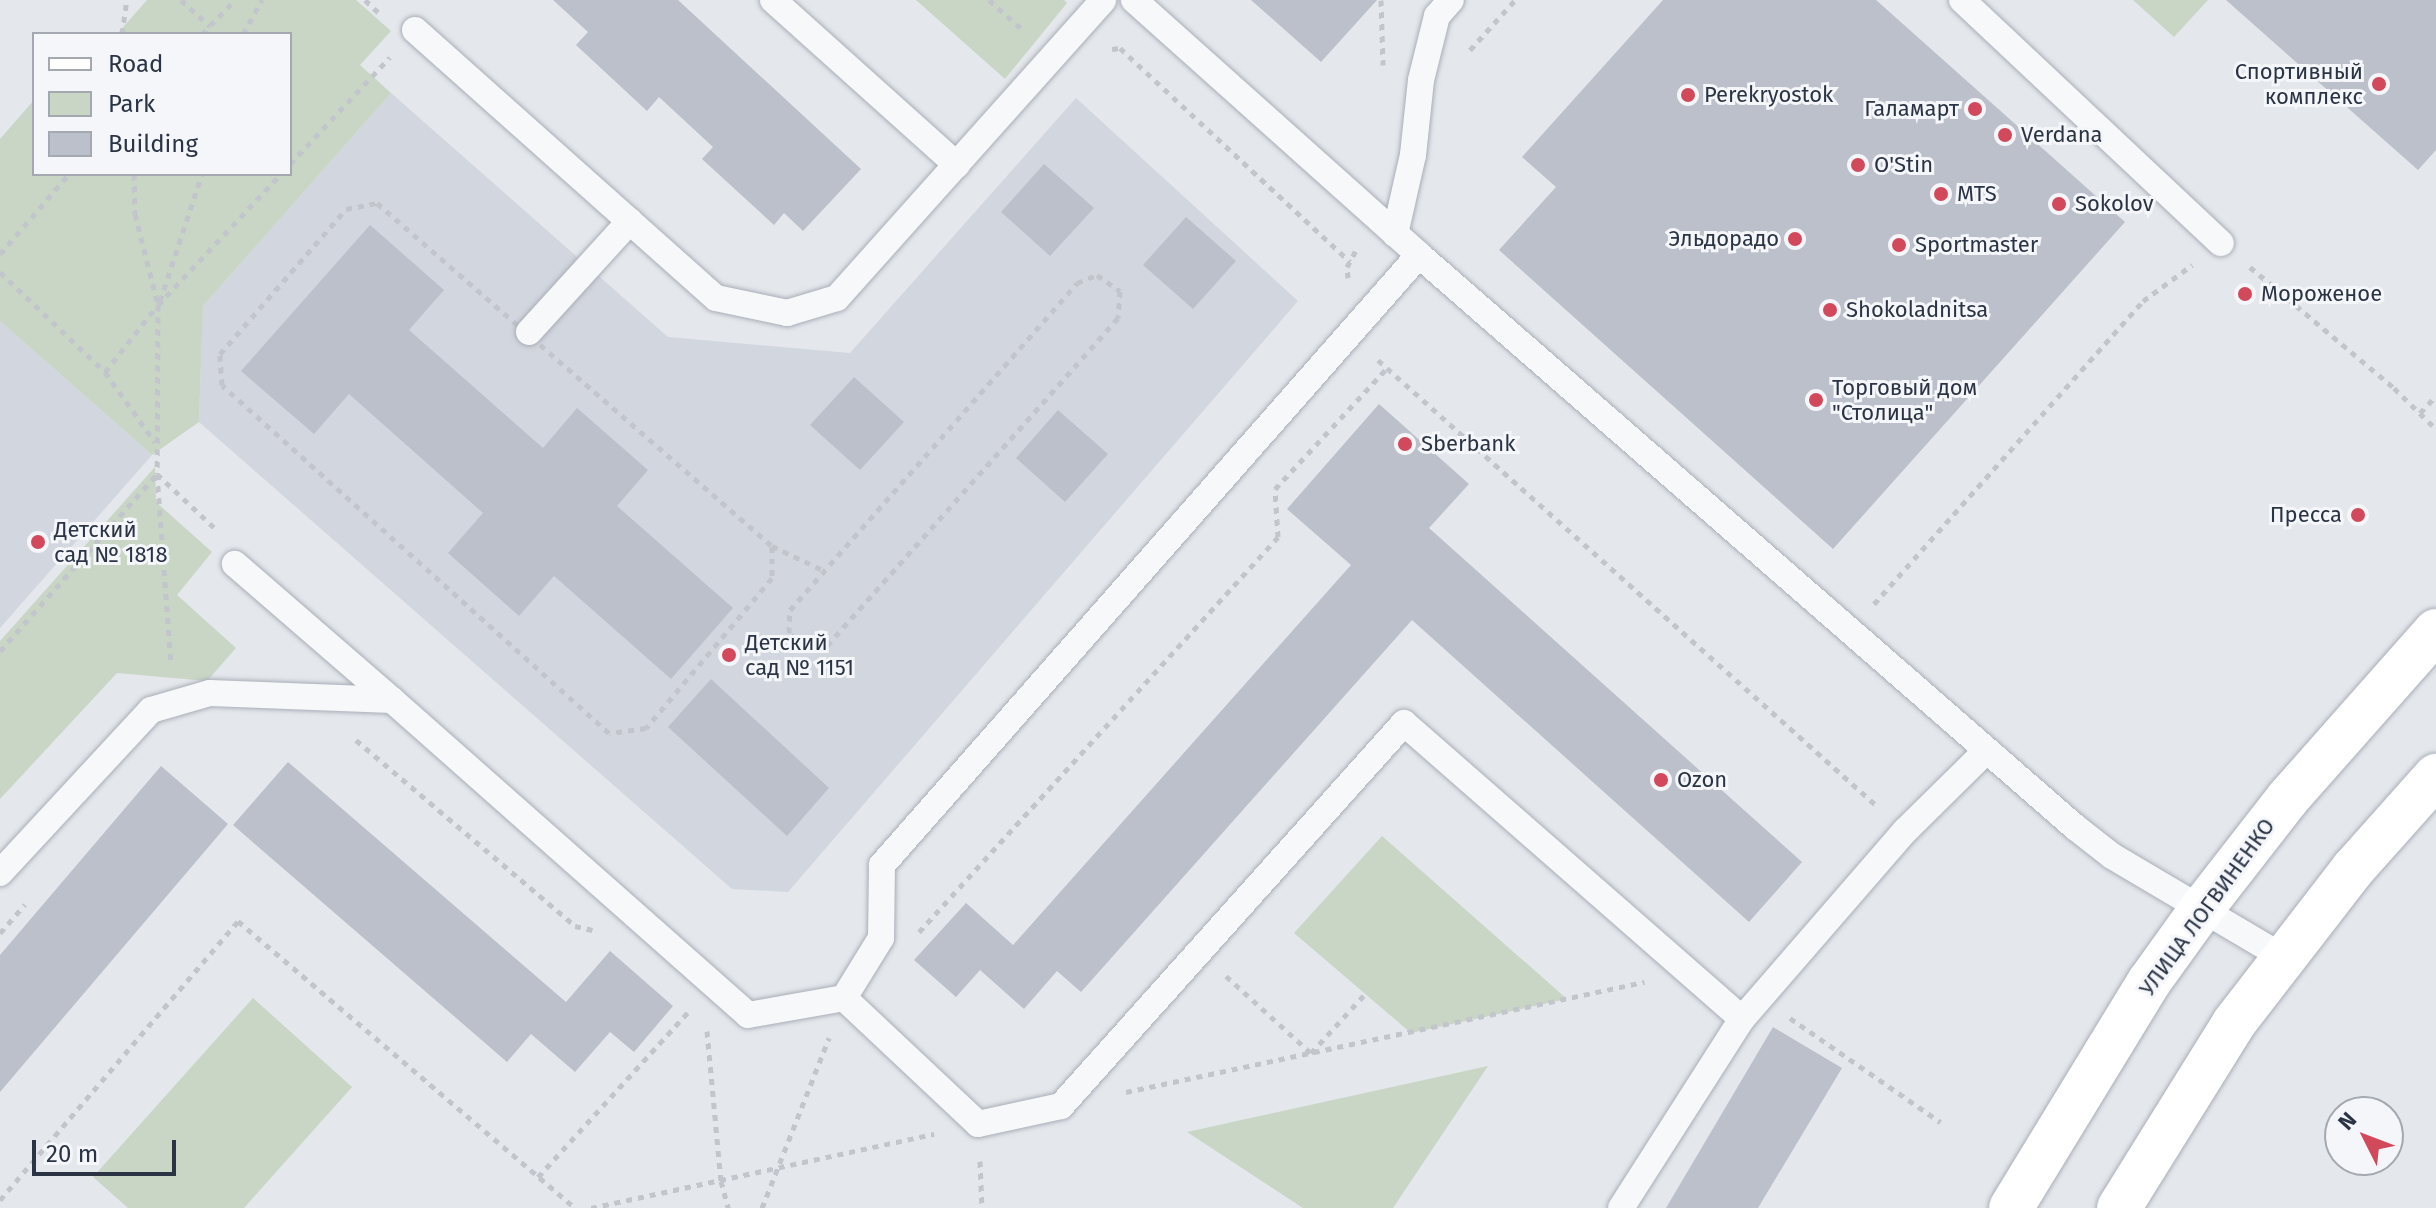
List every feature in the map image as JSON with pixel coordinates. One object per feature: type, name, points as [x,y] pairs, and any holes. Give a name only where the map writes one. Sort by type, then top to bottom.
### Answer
[{"type":"main road","name":"УЛИЦА ЛОГВИНЕНКО","points":[[2011,1208],[2149,982],[2200,911],[2288,798],[2436,631]]},
{"type":"main road","points":[[2119,1208],[2234,1023],[2353,869],[2436,776]]},
{"type":"lane","points":[[773,0],[957,165]]},
{"type":"lane","points":[[415,30],[716,298],[787,313],[837,298],[1103,0]]},
{"type":"lane","points":[[1134,0],[1395,234],[1986,751],[2112,856],[2200,911],[2283,957]]},
{"type":"lane","points":[[1395,234],[1413,155],[1421,80],[1437,16],[1451,0]]},
{"type":"lane","points":[[1962,0],[2221,243]]},
{"type":"lane","points":[[529,332],[630,221]]},
{"type":"lane","points":[[235,564],[748,1015],[844,998],[881,938],[882,865],[1352,336],[1419,255]]},
{"type":"lane","points":[[0,873],[151,710],[210,693],[392,700]]},
{"type":"lane","points":[[844,998],[978,1124],[1061,1106],[1404,723],[1742,1019]]},
{"type":"lane","points":[[1621,1208],[1742,1019],[1905,831],[1986,751]]},
{"type":"path","points":[[122,32],[127,0]]},
{"type":"path","points":[[181,0],[210,26]]},
{"type":"path","points":[[204,32],[235,0]]},
{"type":"path","points":[[244,32],[262,0]]},
{"type":"path","points":[[989,0],[1053,57],[1120,48],[1350,262]]},
{"type":"path","points":[[292,162],[415,30]]},
{"type":"path","points":[[0,254],[67,176]]},
{"type":"path","points":[[134,176],[135,214],[158,305],[157,474],[174,703]]},
{"type":"path","points":[[158,305],[201,176]]},
{"type":"path","points":[[105,372],[158,305],[279,176]]},
{"type":"path","points":[[772,546],[772,578],[646,728],[609,733],[222,385],[220,354],[346,209],[377,203],[772,546],[825,571]]},
{"type":"path","points":[[1850,631],[2143,301],[2221,243],[2436,429]]},
{"type":"path","points":[[0,272],[105,372],[156,443]]},
{"type":"path","points":[[1097,275],[1120,291],[1118,318],[826,647],[804,647],[789,633],[790,610],[825,571],[1077,283],[1097,275]]},
{"type":"path","points":[[1352,336],[1905,831]]},
{"type":"path","points":[[913,938],[1278,537],[1275,489],[1387,368]]},
{"type":"path","points":[[2420,413],[2436,396]]},
{"type":"path","points":[[157,474],[232,544],[235,564]]},
{"type":"path","points":[[0,651],[157,474]]},
{"type":"path","points":[[342,739],[358,740],[575,926],[599,931]]},
{"type":"path","points":[[0,933],[30,898]]},
{"type":"path","points":[[0,1200],[238,921],[575,1208]]},
{"type":"path","points":[[1199,951],[1311,1053]]},
{"type":"path","points":[[1061,1106],[1688,972]]},
{"type":"path","points":[[1311,1053],[1365,994]]},
{"type":"path","points":[[762,1208],[844,998]]},
{"type":"path","points":[[538,1177],[692,1008],[699,1015]]},
{"type":"path","points":[[1742,1019],[1778,1010],[1940,1122]]},
{"type":"path","points":[[706,1022],[721,1181],[728,1208]]},
{"type":"path","points":[[591,1208],[978,1124],[982,1208]]},
{"type":"shaded area","name":"Детский сад № 1151","points":[[391,93],[668,337],[850,353],[1076,98],[1298,301],[788,892],[732,889],[199,422],[203,306]]},
{"type":"shaded area","name":"Детский сад № 1818","points":[[0,321],[152,455],[0,628]]},
{"type":"green space","points":[[147,0],[356,0],[391,31],[360,65],[391,93],[203,306],[199,422],[152,455],[0,321],[0,139],[32,102],[32,176],[292,176],[292,32],[119,32]]},
{"type":"green space","points":[[916,0],[1064,0],[1067,3],[1005,79]]},
{"type":"green space","points":[[2133,0],[2208,0],[2174,37]]},
{"type":"green space","points":[[155,467],[156,502],[212,552],[177,595],[236,648],[207,681],[117,673],[0,799],[0,641]]},
{"type":"green space","points":[[1382,836],[1567,999],[1411,1033],[1294,933]]},
{"type":"green space","points":[[253,998],[352,1087],[244,1208],[128,1208],[93,1177]]},
{"type":"green space","points":[[1488,1066],[1393,1208],[1303,1208],[1187,1132]]},
{"type":"building","points":[[553,0],[678,0],[861,169],[803,231],[784,213],[774,225],[702,159],[713,147],[659,97],[647,111],[576,45],[588,32]]},
{"type":"building","points":[[1251,0],[1377,0],[1321,62]]},
{"type":"building","name":"Торговый дом \"Столица\"","points":[[1663,0],[1876,0],[2125,222],[1833,549],[1499,250],[1556,187],[1522,157]]},
{"type":"building","name":"Спортивный комплекс","points":[[2226,0],[2436,0],[2436,150],[2418,170]]},
{"type":"building","points":[[1044,164],[1094,208],[1050,256],[1001,212]]},
{"type":"building","points":[[1186,217],[1236,261],[1193,309],[1143,265]]},
{"type":"building","points":[[370,225],[444,290],[409,330],[543,448],[577,408],[648,470],[617,506],[733,608],[671,679],[554,576],[519,616],[448,553],[483,513],[349,394],[314,434],[241,371]]},
{"type":"building","points":[[854,377],[904,422],[860,470],[810,425]]},
{"type":"building","points":[[1379,404],[1469,484],[1429,528],[1802,862],[1749,922],[1412,620],[1081,992],[1057,971],[1024,1009],[980,970],[956,997],[914,960],[966,903],[1013,945],[1351,565],[1287,509]]},
{"type":"building","points":[[1058,410],[1108,454],[1065,502],[1016,458]]},
{"type":"building","points":[[711,679],[829,788],[787,836],[668,727]]},
{"type":"building","points":[[288,762],[566,1002],[610,951],[673,1006],[634,1052],[610,1032],[575,1072],[531,1034],[507,1062],[233,825]]},
{"type":"building","points":[[161,766],[228,824],[0,1092],[0,955]]},
{"type":"building","points":[[1773,1027],[1842,1068],[1758,1208],[1666,1208]]},
{"type":"place","name":"Спортивный комплекс","points":[[2379,84]]},
{"type":"place","name":"Perekryostok","points":[[1688,95]]},
{"type":"place","name":"Галамарт","points":[[1975,109]]},
{"type":"place","name":"Verdana","points":[[2005,135]]},
{"type":"place","name":"O'Stin","points":[[1858,165]]},
{"type":"place","name":"MTS","points":[[1941,194]]},
{"type":"place","name":"Sokolov","points":[[2059,204]]},
{"type":"place","name":"Эльдорадо","points":[[1795,239]]},
{"type":"place","name":"Sportmaster","points":[[1899,245]]},
{"type":"place","name":"Мороженое","points":[[2245,294]]},
{"type":"place","name":"Shokoladnitsa","points":[[1830,310]]},
{"type":"place","name":"Торговый дом \"Столица\"","points":[[1816,400]]},
{"type":"place","name":"Sberbank","points":[[1405,444]]},
{"type":"place","name":"Пресса","points":[[2358,515]]},
{"type":"place","name":"Детский сад № 1818","points":[[38,542]]},
{"type":"place","name":"Детский сад № 1151","points":[[729,655]]},
{"type":"place","name":"Ozon","points":[[1661,780]]}]
